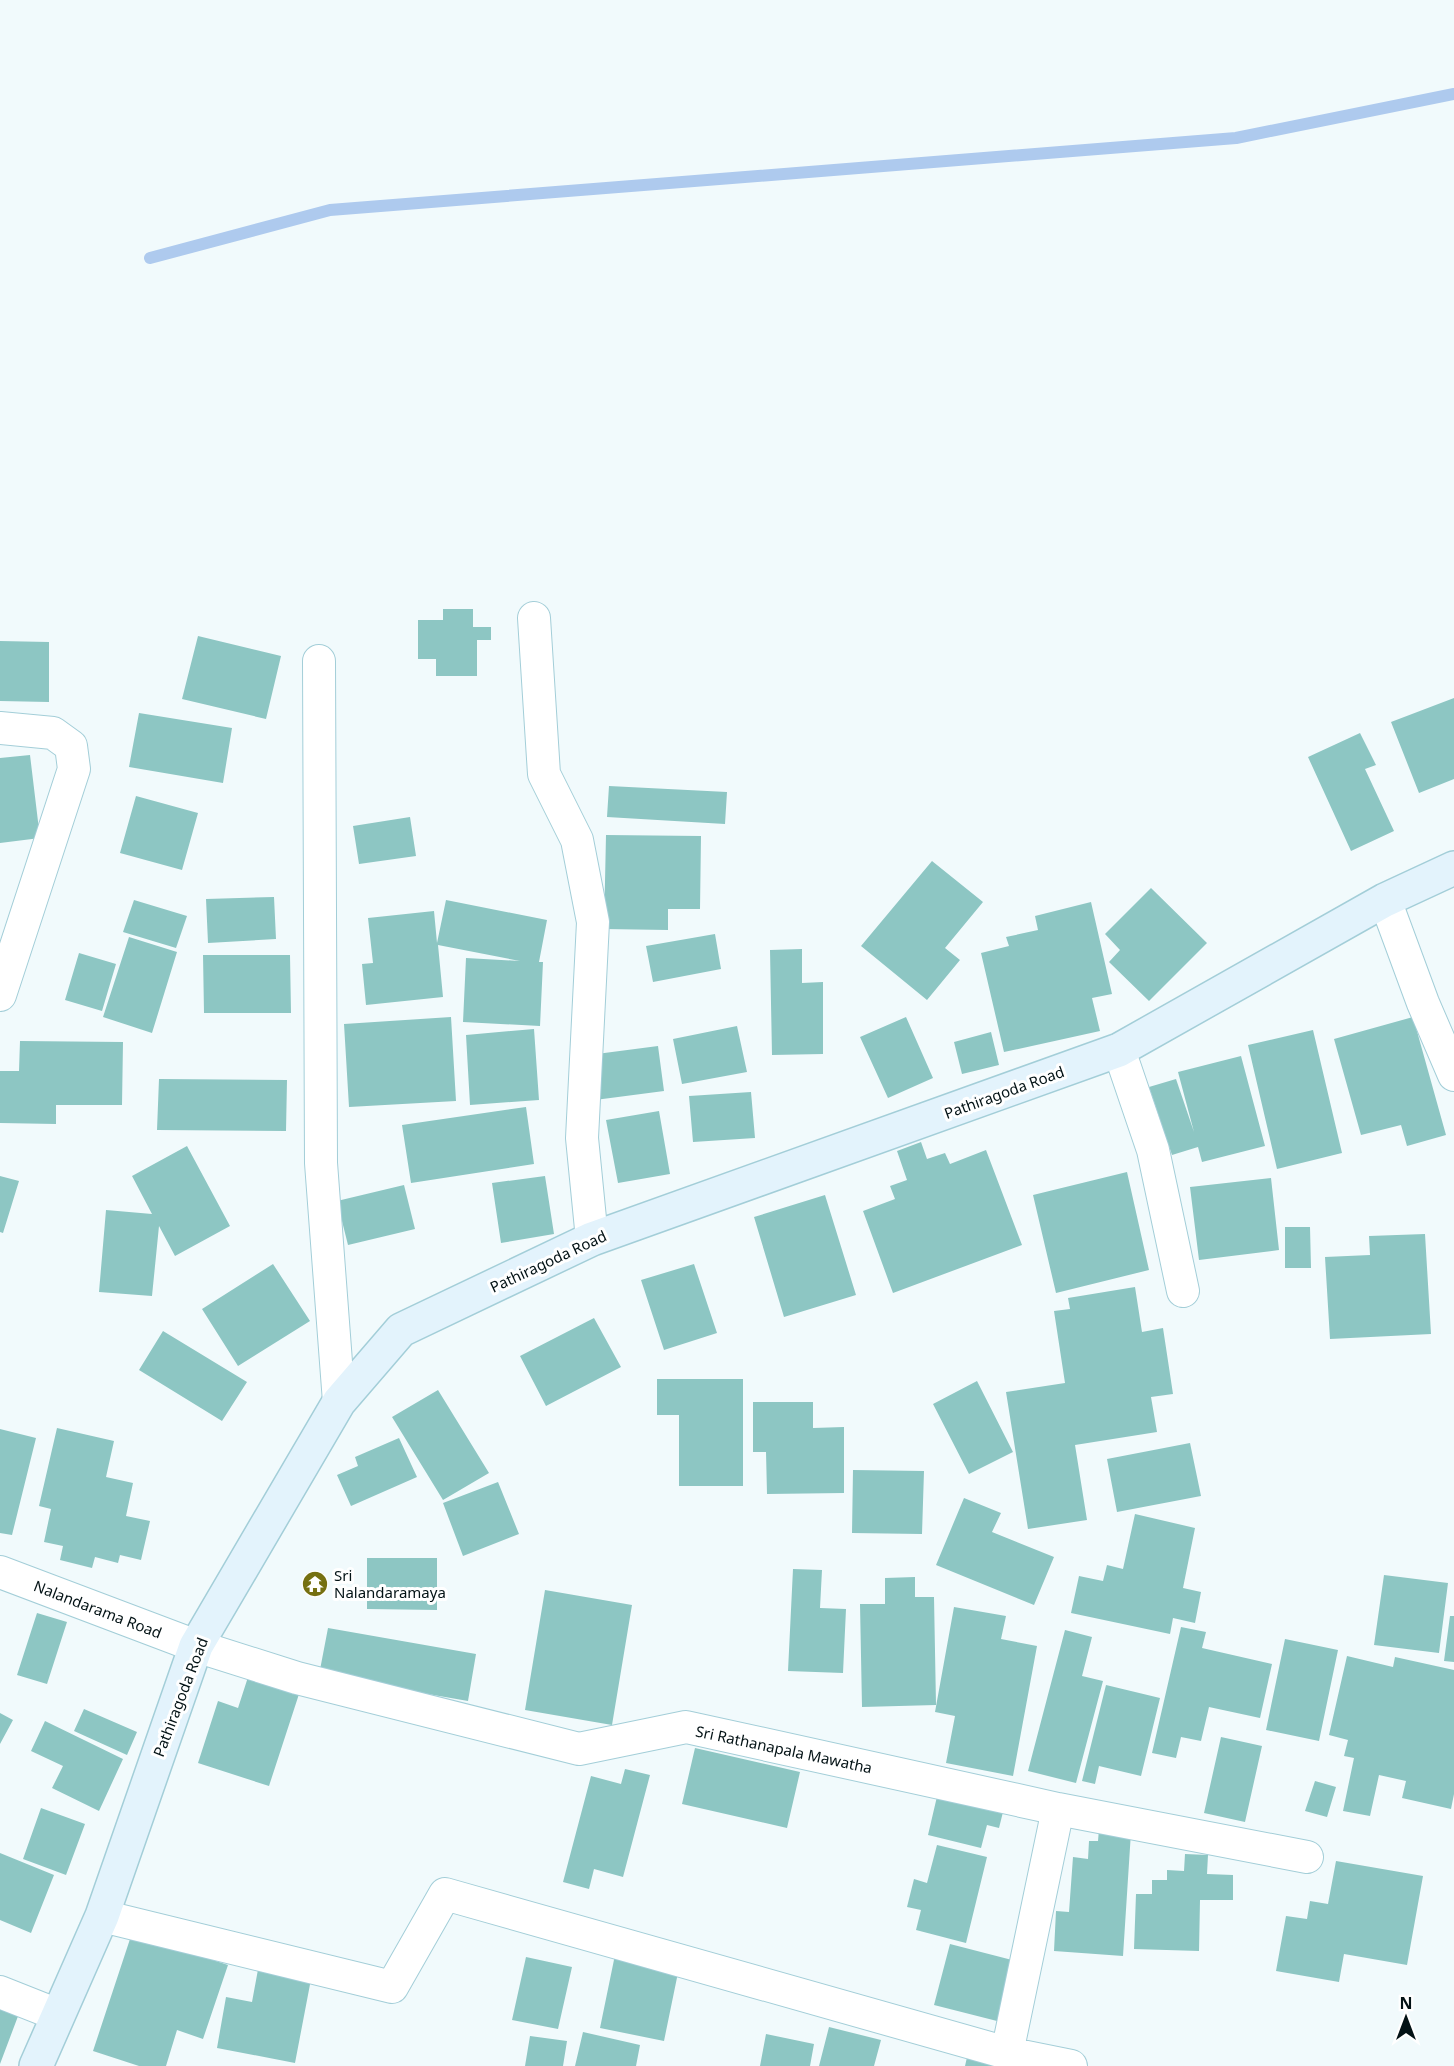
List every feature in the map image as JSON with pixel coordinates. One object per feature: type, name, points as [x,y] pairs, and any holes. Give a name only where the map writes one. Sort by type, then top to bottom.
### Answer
[{"type":"street","points":[[534,618],[544,774],[577,840],[593,922],[582,1138],[592,1239]]},
{"type":"street","points":[[320,661],[321,1163],[339,1402]]},
{"type":"street","points":[[0,728],[53,733],[71,746],[74,769],[0,995]]},
{"type":"street","name":"Pathiragoda Road","points":[[36,2066],[102,1916],[196,1646],[339,1402],[401,1330],[592,1239],[1119,1050],[1385,900],[1454,868]]},
{"type":"street","points":[[1385,900],[1423,1003],[1454,1075]]},
{"type":"street","points":[[1119,1050],[1153,1150],[1183,1291]]},
{"type":"street","name":"Nalandarama Road","points":[[0,1572],[196,1646]]},
{"type":"street","name":"Sri Rathanapala Mawatha","points":[[196,1646],[297,1678],[579,1749],[686,1727],[1058,1809],[1306,1857]]},
{"type":"street","points":[[1007,2053],[1058,1809]]},
{"type":"street","points":[[102,1916],[392,1987],[445,1894],[1007,2053],[1071,2066]]},
{"type":"street","points":[[0,1992],[58,2015]]},
{"type":"building","points":[[443,609],[473,609],[473,627],[491,627],[491,640],[477,640],[477,676],[436,676],[436,659],[418,659],[418,620],[443,620]]},
{"type":"building","points":[[198,636],[281,656],[266,719],[182,699]]},
{"type":"building","points":[[0,641],[49,642],[49,702],[0,701]]},
{"type":"building","points":[[1454,698],[1454,779],[1419,793],[1391,722]]},
{"type":"building","points":[[139,713],[232,728],[223,783],[129,767]]},
{"type":"building","points":[[1360,733],[1376,765],[1365,769],[1394,831],[1351,851],[1308,757]]},
{"type":"building","points":[[30,755],[40,838],[0,843],[0,758]]},
{"type":"building","points":[[609,786],[727,792],[725,824],[607,817]]},
{"type":"building","points":[[136,796],[198,813],[182,870],[120,853]]},
{"type":"building","points":[[410,817],[416,856],[359,864],[353,826]]},
{"type":"building","points":[[606,835],[701,836],[700,909],[668,909],[668,930],[604,929]]},
{"type":"building","points":[[932,861],[983,902],[945,948],[960,960],[927,1000],[861,946]]},
{"type":"building","points":[[1151,888],[1207,943],[1149,1001],[1109,962],[1120,950],[1105,934]]},
{"type":"building","points":[[274,897],[276,939],[208,943],[206,899]]},
{"type":"building","points":[[134,900],[187,916],[176,948],[123,932]]},
{"type":"building","points":[[446,900],[547,920],[539,962],[543,962],[540,1026],[463,1022],[466,958],[520,961],[438,945],[443,997],[366,1005],[362,964],[373,963],[368,918],[434,911],[437,943]]},
{"type":"building","points":[[1091,902],[1112,994],[1092,998],[1100,1031],[1004,1052],[981,953],[1009,946],[1006,937],[1038,930],[1035,916]]},
{"type":"building","points":[[715,934],[721,969],[653,982],[646,946]]},
{"type":"building","points":[[129,937],[177,952],[152,1033],[103,1017]]},
{"type":"building","points":[[802,949],[802,983],[823,982],[823,1054],[772,1055],[770,950]]},
{"type":"building","points":[[79,953],[116,964],[102,1011],[65,1000]]},
{"type":"building","points":[[203,955],[290,955],[291,1013],[204,1013]]},
{"type":"building","points":[[451,1017],[456,1101],[349,1107],[344,1024]]},
{"type":"building","points":[[906,1017],[933,1078],[888,1098],[860,1037]]},
{"type":"building","points":[[1413,1017],[1446,1135],[1407,1146],[1401,1125],[1361,1135],[1334,1039]]},
{"type":"building","points":[[737,1026],[747,1072],[682,1084],[673,1039]]},
{"type":"building","points":[[534,1029],[539,1100],[470,1105],[466,1035]]},
{"type":"building","points":[[1313,1030],[1342,1153],[1277,1169],[1248,1045]]},
{"type":"building","points":[[991,1032],[999,1065],[962,1074],[954,1042]]},
{"type":"building","points":[[20,1041],[123,1042],[122,1105],[56,1105],[56,1124],[0,1123],[0,1071],[19,1071]]},
{"type":"building","points":[[658,1046],[664,1091],[595,1100],[589,1055]]},
{"type":"building","points":[[1241,1056],[1265,1146],[1202,1162],[1198,1147],[1172,1155],[1149,1087],[1176,1079],[1194,1132],[1178,1072]]},
{"type":"building","points":[[159,1079],[287,1080],[286,1131],[157,1130]]},
{"type":"building","points":[[751,1092],[755,1138],[693,1142],[689,1096]]},
{"type":"building","points":[[526,1107],[534,1164],[411,1183],[402,1125]]},
{"type":"building","points":[[659,1111],[670,1174],[618,1183],[606,1120]]},
{"type":"building","points":[[921,1142],[927,1159],[945,1153],[950,1164],[986,1150],[1022,1245],[893,1293],[863,1211],[895,1199],[890,1186],[907,1180],[897,1151]]},
{"type":"building","points":[[187,1146],[230,1226],[175,1256],[159,1226],[152,1296],[99,1292],[106,1210],[152,1214],[132,1176]]},
{"type":"building","points":[[1127,1172],[1149,1270],[1056,1293],[1033,1195]]},
{"type":"building","points":[[0,1176],[19,1181],[3,1233],[0,1232]]},
{"type":"building","points":[[545,1176],[554,1234],[501,1243],[492,1183]]},
{"type":"building","points":[[1271,1178],[1279,1250],[1199,1260],[1190,1187]]},
{"type":"building","points":[[404,1185],[415,1229],[348,1245],[337,1201]]},
{"type":"building","points":[[825,1195],[856,1295],[784,1317],[754,1217]]},
{"type":"building","points":[[1285,1227],[1310,1227],[1311,1268],[1285,1268]]},
{"type":"building","points":[[1425,1234],[1431,1334],[1330,1339],[1325,1257],[1370,1255],[1369,1236]]},
{"type":"building","points":[[273,1264],[310,1321],[238,1366],[202,1309]]},
{"type":"building","points":[[694,1264],[717,1333],[664,1350],[641,1280]]},
{"type":"building","points":[[1135,1287],[1142,1332],[1163,1328],[1173,1394],[1151,1397],[1157,1432],[1075,1445],[1087,1520],[1028,1529],[1006,1392],[1065,1383],[1054,1311],[1070,1309],[1068,1298]]},
{"type":"building","points":[[594,1318],[621,1367],[546,1406],[520,1356]]},
{"type":"building","points":[[163,1331],[247,1382],[222,1421],[139,1370]]},
{"type":"building","points":[[657,1379],[743,1379],[743,1486],[679,1486],[679,1415],[657,1415]]},
{"type":"building","points":[[977,1381],[1013,1452],[969,1474],[933,1404]]},
{"type":"building","points":[[438,1390],[489,1473],[443,1500],[392,1417]]},
{"type":"building","points":[[753,1402],[813,1402],[813,1428],[844,1427],[844,1493],[767,1494],[766,1452],[753,1452]]},
{"type":"building","points":[[57,1428],[114,1441],[106,1477],[133,1483],[126,1516],[150,1521],[141,1560],[120,1555],[118,1563],[95,1557],[92,1568],[60,1560],[63,1546],[44,1542],[51,1509],[39,1506]]},
{"type":"building","points":[[0,1429],[36,1438],[12,1535],[0,1533]]},
{"type":"building","points":[[399,1438],[417,1477],[351,1506],[337,1475],[358,1466],[355,1457]]},
{"type":"building","points":[[1190,1443],[1201,1496],[1117,1512],[1107,1459]]},
{"type":"building","points":[[853,1470],[924,1471],[922,1534],[852,1533]]},
{"type":"building","points":[[498,1482],[519,1534],[463,1556],[443,1503]]},
{"type":"building","points":[[964,1498],[1001,1513],[992,1532],[1054,1557],[1034,1605],[936,1565]]},
{"type":"building","points":[[1135,1514],[1195,1528],[1183,1588],[1201,1592],[1195,1623],[1173,1618],[1170,1634],[1071,1613],[1079,1576],[1103,1581],[1107,1565],[1123,1569]]},
{"type":"building","points":[[367,1558],[437,1558],[437,1610],[367,1609]]},
{"type":"building","points":[[793,1569],[822,1570],[820,1608],[846,1609],[843,1673],[788,1671]]},
{"type":"building","points":[[1384,1575],[1448,1583],[1439,1653],[1374,1645]]},
{"type":"building","points":[[915,1577],[915,1597],[934,1597],[936,1705],[862,1707],[860,1604],[885,1604],[885,1578]]},
{"type":"building","points":[[545,1590],[632,1605],[612,1725],[525,1710]]},
{"type":"building","points":[[954,1607],[1006,1616],[1001,1639],[1037,1646],[1013,1776],[946,1763],[955,1716],[935,1712]]},
{"type":"building","points":[[37,1613],[67,1622],[47,1684],[17,1675]]},
{"type":"building","points":[[1450,1616],[1454,1616],[1454,1662],[1444,1661]]},
{"type":"building","points":[[1181,1627],[1206,1632],[1202,1648],[1272,1664],[1260,1718],[1209,1707],[1201,1741],[1181,1737],[1176,1758],[1152,1753]]},
{"type":"building","points":[[328,1628],[476,1654],[468,1701],[319,1675]]},
{"type":"building","points":[[1065,1630],[1092,1637],[1082,1676],[1103,1681],[1076,1783],[1028,1771]]},
{"type":"building","points":[[1285,1639],[1338,1650],[1319,1741],[1266,1730]]},
{"type":"building","points":[[1347,1656],[1393,1667],[1395,1657],[1454,1670],[1454,1794],[1451,1809],[1402,1798],[1406,1781],[1379,1775],[1370,1816],[1343,1811],[1354,1758],[1344,1756],[1348,1740],[1329,1735]]},
{"type":"building","points":[[249,1674],[300,1691],[269,1786],[198,1763],[218,1701],[238,1708]]},
{"type":"building","points":[[1106,1685],[1160,1698],[1141,1776],[1099,1766],[1095,1784],[1082,1781]]},
{"type":"building","points":[[84,1709],[137,1732],[127,1755],[74,1731]]},
{"type":"building","points":[[0,1713],[13,1720],[0,1744]]},
{"type":"building","points":[[45,1721],[123,1759],[99,1811],[52,1788],[63,1766],[31,1751]]},
{"type":"building","points":[[1221,1737],[1262,1746],[1245,1822],[1204,1813]]},
{"type":"building","points":[[695,1748],[800,1772],[787,1828],[682,1804]]},
{"type":"building","points":[[625,1769],[650,1775],[623,1877],[594,1869],[589,1889],[563,1882],[591,1776],[621,1784]]},
{"type":"building","points":[[1315,1781],[1336,1787],[1327,1817],[1305,1811]]},
{"type":"building","points":[[939,1788],[1005,1804],[999,1828],[987,1825],[981,1848],[928,1835]]},
{"type":"building","points":[[41,1808],[85,1824],[66,1875],[23,1859]]},
{"type":"building","points":[[1099,1829],[1131,1832],[1123,1956],[1054,1951],[1056,1911],[1069,1912],[1073,1857],[1088,1859],[1089,1841],[1098,1841]]},
{"type":"building","points":[[937,1845],[987,1857],[966,1943],[916,1930],[921,1910],[907,1907],[914,1879],[927,1883]]},
{"type":"building","points":[[0,1853],[54,1875],[31,1933],[0,1920]]},
{"type":"building","points":[[1185,1854],[1208,1855],[1207,1874],[1233,1875],[1233,1900],[1200,1900],[1199,1951],[1134,1949],[1136,1894],[1152,1894],[1152,1880],[1167,1880],[1167,1870],[1184,1871]]},
{"type":"building","points":[[1336,1861],[1423,1876],[1407,1965],[1344,1954],[1339,1982],[1276,1971],[1286,1916],[1307,1919],[1310,1901],[1328,1904]]},
{"type":"building","points":[[132,1933],[228,1965],[203,2039],[177,2030],[166,2066],[139,2066],[93,2051]]},
{"type":"building","points":[[950,1944],[1012,1960],[997,2021],[934,2005]]},
{"type":"building","points":[[616,1950],[680,1963],[664,2041],[600,2028]]},
{"type":"building","points":[[526,1957],[572,1967],[558,2029],[512,2020]]},
{"type":"building","points":[[259,1964],[312,1974],[295,2063],[217,2048],[226,1997],[252,2002]]},
{"type":"building","points":[[0,1994],[23,2003],[0,2064]]},
{"type":"building","points":[[829,2027],[881,2040],[874,2066],[819,2066]]},
{"type":"building","points":[[583,2032],[640,2045],[636,2066],[575,2066]]},
{"type":"building","points":[[766,2034],[814,2044],[810,2066],[760,2066]]},
{"type":"building","points":[[530,2036],[567,2041],[563,2066],[525,2066]]},
{"type":"building","points":[[968,2053],[1026,2066],[965,2066]]},
{"type":"waterway","points":[[150,258],[330,210],[1236,138],[1454,94]]},
{"type":"place","name":"Sri Nalandaramaya","points":[[315,1584]]}]
